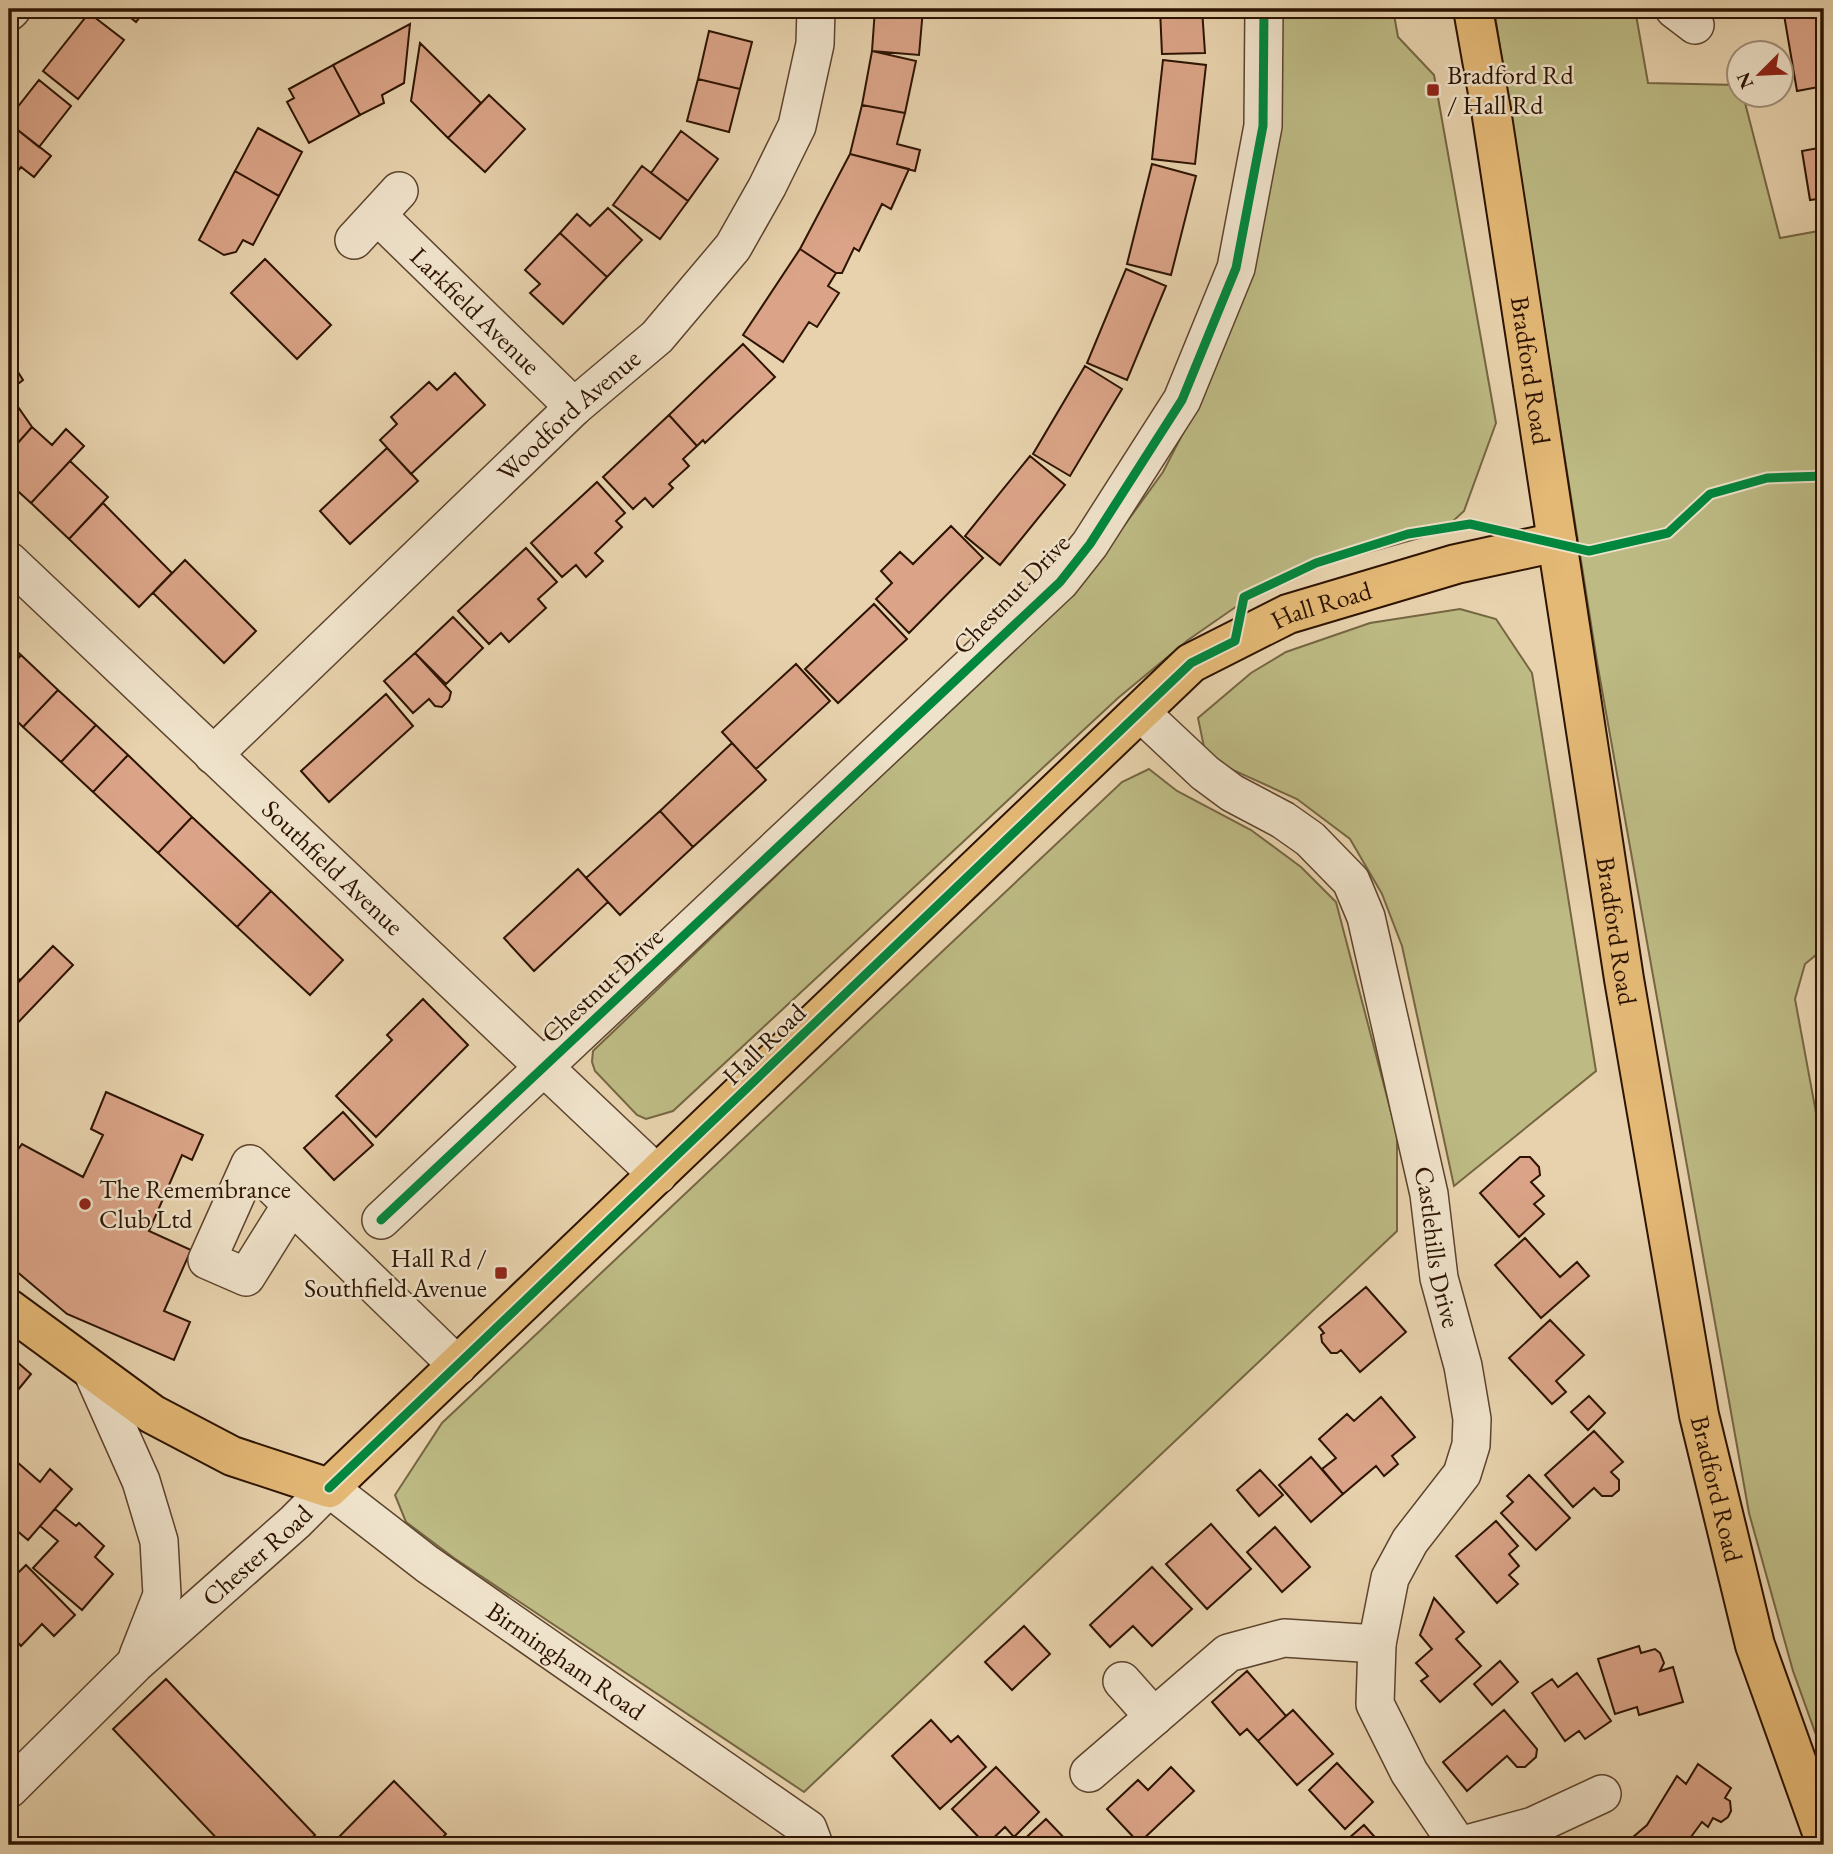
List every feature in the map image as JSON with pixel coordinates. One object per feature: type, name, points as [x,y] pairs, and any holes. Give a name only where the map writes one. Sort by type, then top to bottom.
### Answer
[{"type":"main road","name":"Bradford Road","points":[[1473,9],[1491,110],[1624,979],[1699,1415],[1755,1645],[1824,1838]]},
{"type":"main road","name":"Hall Road","points":[[329,1488],[1191,663],[1288,614],[1456,564],[1557,542]]},
{"type":"main road","name":"Chester Road","points":[[9,1309],[152,1414],[232,1456],[329,1488]]},
{"type":"street","name":"Woodford Avenue","points":[[213,755],[574,407],[657,337],[733,247],[768,187],[797,126],[815,44],[816,9]]},
{"type":"street","name":"Chestnut Drive","points":[[381,1220],[1060,582],[1090,544],[1182,400],[1236,268],[1263,126],[1264,9]]},
{"type":"street","name":"Larkfield Avenue","points":[[377,215],[574,407]]},
{"type":"street","name":"Southfield Avenue","points":[[9,561],[658,1175]]},
{"type":"street","name":"Castlehills Drive","points":[[1140,712],[1205,773],[1232,793],[1283,820],[1310,839],[1351,881],[1366,917],[1429,1194],[1439,1278],[1463,1366],[1472,1419],[1471,1445],[1462,1474],[1410,1541],[1390,1577],[1377,1644],[1375,1704],[1409,1772],[1461,1845],[1533,1826],[1602,1794]]},
{"type":"street","points":[[290,1205],[458,1366]]},
{"type":"street","points":[[92,1371],[141,1481],[159,1541],[162,1595],[135,1664]]},
{"type":"street","name":"Chester Road","points":[[9,1789],[135,1664],[329,1488]]},
{"type":"street","name":"Birmingham Road","points":[[329,1488],[436,1571],[811,1837]]},
{"type":"street","points":[[1089,1773],[1228,1653],[1284,1639],[1377,1644]]},
{"type":"street","points":[[1122,1681],[1154,1717]]},
{"type":"shaded area","points":[[1280,9],[1393,9],[1398,37],[1434,75],[1496,423],[1464,511],[1441,532],[1318,566],[1237,606],[1188,640],[1118,698],[673,1111],[646,1119],[637,1115],[595,1071],[593,1051],[1056,608],[1105,552],[1163,472],[1207,387]]},
{"type":"shaded area","points":[[1494,9],[1635,9],[1648,83],[1724,85],[1724,108],[1746,108],[1780,238],[1824,230],[1824,952],[1805,964],[1795,999],[1824,1156],[1824,1757],[1793,1671],[1749,1513],[1597,662]]},
{"type":"shaded area","points":[[1460,609],[1496,619],[1532,673],[1596,1071],[1454,1186],[1402,946],[1382,894],[1350,839],[1297,799],[1224,766],[1205,752],[1198,718],[1251,673],[1286,652],[1370,623]]},
{"type":"shaded area","points":[[1149,769],[1177,791],[1251,830],[1301,867],[1336,902],[1397,1135],[1397,1231],[804,1792],[454,1558],[406,1522],[395,1495],[442,1423],[1122,782]]},
{"type":"building","points":[[120,9],[146,9],[136,22]]},
{"type":"building","points":[[705,9],[753,9],[753,18],[705,18]]},
{"type":"building","points":[[875,9],[923,9],[919,55],[872,51]]},
{"type":"building","points":[[1160,9],[1202,9],[1205,53],[1162,54]]},
{"type":"building","points":[[1783,9],[1824,9],[1824,86],[1797,91],[1794,38],[1788,38]]},
{"type":"building","points":[[89,13],[124,40],[78,99],[43,71]]},
{"type":"building","points":[[410,24],[404,83],[382,95],[384,103],[360,115],[333,65]]},
{"type":"building","points":[[709,31],[752,42],[740,89],[698,79]]},
{"type":"building","points":[[420,43],[481,103],[448,138],[411,101]]},
{"type":"building","points":[[872,51],[916,61],[905,113],[862,105]]},
{"type":"building","points":[[1163,60],[1206,65],[1195,164],[1152,159]]},
{"type":"building","points":[[333,65],[360,115],[309,143],[287,102],[294,98],[289,89]]},
{"type":"building","points":[[698,79],[740,89],[729,132],[687,121]]},
{"type":"building","points":[[39,80],[71,106],[39,147],[9,123],[9,118]]},
{"type":"building","points":[[489,95],[525,129],[485,172],[448,138]]},
{"type":"building","points":[[862,105],[905,113],[897,144],[920,150],[915,171],[850,154]]},
{"type":"building","points":[[9,123],[51,156],[34,177],[21,167],[9,183]]},
{"type":"building","points":[[258,128],[302,152],[279,196],[235,171]]},
{"type":"building","points":[[681,131],[718,159],[688,201],[651,173]]},
{"type":"building","points":[[1824,147],[1824,198],[1810,200],[1802,151]]},
{"type":"building","points":[[850,154],[909,169],[891,209],[882,204],[859,251],[854,248],[842,273],[836,273],[800,249]]},
{"type":"building","points":[[1152,164],[1196,176],[1171,275],[1127,264]]},
{"type":"building","points":[[642,166],[688,201],[660,239],[613,205]]},
{"type":"building","points":[[235,171],[279,196],[253,245],[243,240],[236,252],[224,255],[199,240]]},
{"type":"building","points":[[608,208],[642,240],[607,277],[560,233],[577,214],[590,226]]},
{"type":"building","points":[[560,233],[607,277],[563,324],[530,293],[540,284],[525,270]]},
{"type":"building","points":[[800,249],[836,273],[828,286],[839,293],[817,327],[809,322],[783,362],[743,335]]},
{"type":"building","points":[[265,259],[331,325],[297,359],[231,293]]},
{"type":"building","points":[[1126,269],[1166,286],[1127,380],[1087,363]]},
{"type":"building","points":[[743,344],[775,377],[705,443],[703,440],[697,446],[669,415]]},
{"type":"building","points":[[13,364],[23,380],[9,391],[9,366]]},
{"type":"building","points":[[1085,366],[1122,389],[1070,476],[1033,454]]},
{"type":"building","points":[[455,373],[485,405],[411,474],[380,440],[397,424],[391,417],[429,382],[437,390]]},
{"type":"building","points":[[9,394],[32,427],[9,453]]},
{"type":"building","points":[[669,415],[697,446],[683,459],[689,466],[669,484],[673,488],[653,507],[645,498],[633,509],[603,477]]},
{"type":"building","points":[[32,427],[52,445],[66,429],[84,446],[31,503],[9,483],[9,453]]},
{"type":"building","points":[[387,448],[418,481],[350,544],[320,511]]},
{"type":"building","points":[[1030,456],[1065,485],[1000,565],[965,536]]},
{"type":"building","points":[[70,461],[108,497],[69,539],[31,503]]},
{"type":"building","points":[[597,482],[625,513],[616,521],[622,527],[595,553],[603,561],[586,577],[576,565],[562,577],[531,543]]},
{"type":"building","points":[[103,503],[172,573],[139,607],[69,539]]},
{"type":"building","points":[[951,526],[983,558],[909,633],[876,599],[892,583],[881,571],[900,552],[913,564]]},
{"type":"building","points":[[526,548],[557,582],[538,599],[546,608],[509,642],[501,633],[489,644],[458,611]]},
{"type":"building","points":[[185,560],[256,631],[224,663],[153,593]]},
{"type":"building","points":[[874,604],[907,639],[838,703],[805,669]]},
{"type":"building","points":[[453,617],[483,648],[446,684],[415,653]]},
{"type":"building","points":[[9,644],[21,655],[9,669]]},
{"type":"building","points":[[415,653],[451,692],[449,700],[442,707],[435,706],[429,699],[413,713],[384,681]]},
{"type":"building","points":[[21,655],[58,690],[23,727],[9,713],[9,669]]},
{"type":"building","points":[[796,664],[830,701],[756,769],[722,732]]},
{"type":"building","points":[[58,690],[96,725],[61,762],[23,727]]},
{"type":"building","points":[[386,694],[413,726],[329,802],[301,771]]},
{"type":"building","points":[[96,725],[128,755],[93,792],[61,762]]},
{"type":"building","points":[[732,743],[766,780],[693,847],[660,811]]},
{"type":"building","points":[[128,755],[192,817],[158,853],[93,792]]},
{"type":"building","points":[[660,811],[693,847],[620,915],[586,878]]},
{"type":"building","points":[[192,817],[271,891],[237,927],[158,853]]},
{"type":"building","points":[[578,869],[608,902],[534,971],[504,938]]},
{"type":"building","points":[[271,891],[343,960],[310,995],[237,927]]},
{"type":"building","points":[[53,946],[73,965],[9,1032],[9,992]]},
{"type":"building","points":[[9,970],[20,980],[9,992]]},
{"type":"building","points":[[423,999],[468,1045],[376,1137],[336,1096],[392,1040],[387,1035]]},
{"type":"building","name":"The Remembrance Club Ltd","points":[[106,1092],[203,1135],[192,1160],[182,1155],[149,1231],[191,1250],[164,1311],[190,1322],[174,1360],[67,1314],[9,1265],[9,1162],[22,1144],[83,1177],[103,1135],[91,1129]]},
{"type":"building","points":[[343,1112],[373,1145],[334,1180],[304,1148]]},
{"type":"building","points":[[1520,1157],[1530,1157],[1539,1167],[1540,1175],[1531,1182],[1544,1196],[1534,1204],[1544,1214],[1519,1237],[1480,1193]]},
{"type":"building","points":[[1525,1238],[1560,1277],[1577,1262],[1589,1276],[1541,1318],[1495,1265]]},
{"type":"building","points":[[1366,1287],[1406,1332],[1360,1372],[1341,1350],[1331,1353],[1322,1342],[1321,1335],[1324,1333],[1319,1327]]},
{"type":"building","points":[[1550,1320],[1584,1355],[1556,1381],[1566,1392],[1552,1404],[1509,1358]]},
{"type":"building","points":[[9,1355],[31,1374],[9,1401]]},
{"type":"building","points":[[1589,1396],[1605,1413],[1588,1430],[1571,1412]]},
{"type":"building","points":[[1381,1397],[1415,1437],[1392,1456],[1398,1464],[1384,1476],[1376,1466],[1343,1494],[1322,1469],[1336,1458],[1319,1439],[1347,1414],[1354,1421]]},
{"type":"building","points":[[1594,1431],[1623,1462],[1611,1472],[1619,1480],[1619,1490],[1612,1496],[1602,1496],[1594,1488],[1573,1507],[1545,1475]]},
{"type":"building","points":[[9,1455],[40,1482],[50,1469],[72,1489],[28,1540],[9,1524]]},
{"type":"building","points":[[1311,1457],[1343,1494],[1311,1522],[1279,1485]]},
{"type":"building","points":[[1260,1470],[1283,1495],[1259,1516],[1237,1490]]},
{"type":"building","points":[[1529,1475],[1570,1518],[1536,1550],[1501,1513],[1513,1502],[1507,1496]]},
{"type":"building","points":[[55,1509],[76,1526],[79,1523],[104,1546],[95,1557],[113,1574],[82,1610],[33,1568],[58,1541],[40,1526]]},
{"type":"building","points":[[1496,1521],[1518,1546],[1509,1554],[1519,1566],[1509,1575],[1518,1584],[1497,1603],[1456,1556]]},
{"type":"building","points":[[1211,1524],[1251,1569],[1207,1609],[1166,1564]]},
{"type":"building","points":[[1275,1527],[1310,1567],[1282,1592],[1247,1552]]},
{"type":"building","points":[[26,1565],[75,1615],[54,1636],[42,1624],[21,1646],[9,1633],[9,1582]]},
{"type":"building","points":[[1152,1567],[1192,1609],[1152,1646],[1133,1626],[1110,1647],[1090,1625]]},
{"type":"building","points":[[1434,1598],[1464,1632],[1456,1639],[1481,1666],[1440,1702],[1421,1681],[1428,1676],[1416,1663],[1432,1649],[1420,1635]]},
{"type":"building","points":[[1024,1626],[1050,1654],[1012,1690],[985,1662]]},
{"type":"building","points":[[1639,1646],[1641,1653],[1655,1649],[1660,1653],[1664,1663],[1660,1671],[1673,1667],[1683,1702],[1639,1715],[1637,1707],[1615,1714],[1598,1659]]},
{"type":"building","points":[[1500,1661],[1518,1682],[1492,1705],[1474,1684]]},
{"type":"building","points":[[1247,1671],[1286,1716],[1258,1741],[1247,1729],[1240,1735],[1212,1702]]},
{"type":"building","points":[[1577,1673],[1611,1721],[1585,1739],[1579,1731],[1565,1741],[1532,1693],[1552,1679],[1558,1687]]},
{"type":"building","points":[[166,1679],[315,1835],[303,1845],[223,1845],[113,1729]]},
{"type":"building","points":[[1293,1710],[1333,1754],[1297,1785],[1258,1741]]},
{"type":"building","points":[[1504,1710],[1537,1749],[1536,1757],[1525,1767],[1517,1767],[1507,1756],[1467,1791],[1443,1762]]},
{"type":"building","points":[[931,1720],[951,1742],[958,1736],[986,1767],[940,1809],[892,1756]]},
{"type":"building","points":[[1337,1763],[1373,1802],[1345,1829],[1309,1790]]},
{"type":"building","points":[[1698,1764],[1731,1788],[1725,1798],[1730,1801],[1731,1811],[1728,1817],[1721,1822],[1713,1818],[1708,1827],[1702,1822],[1685,1845],[1628,1845],[1626,1843],[1647,1825],[1677,1776],[1686,1784]]},
{"type":"building","points":[[996,1767],[1039,1812],[1014,1837],[1005,1827],[986,1845],[952,1809]]},
{"type":"building","points":[[1171,1767],[1194,1791],[1139,1843],[1107,1809],[1138,1780],[1148,1790]]},
{"type":"building","points":[[394,1781],[446,1834],[435,1845],[331,1845]]},
{"type":"building","points":[[1046,1819],[1071,1845],[1018,1845]]},
{"type":"building","points":[[1364,1825],[1381,1844],[1341,1845]]},
{"type":"building","points":[[9,1829],[23,1845],[9,1845]]},
{"type":"cycle path","points":[[381,1220],[1060,582],[1090,544],[1182,400],[1236,268],[1263,126],[1264,9]]},
{"type":"cycle path","points":[[329,1488],[1191,663],[1235,641],[1244,597],[1316,563],[1408,534],[1470,524],[1589,551],[1668,533],[1710,494],[1767,478],[1824,476]]},
{"type":"place","name":"Bradford Rd / Hall Rd","points":[[1433,90]]},
{"type":"place","name":"The Remembrance Club Ltd","points":[[85,1204]]},
{"type":"place","name":"Hall Rd / Southfield Avenue","points":[[501,1273]]}]
